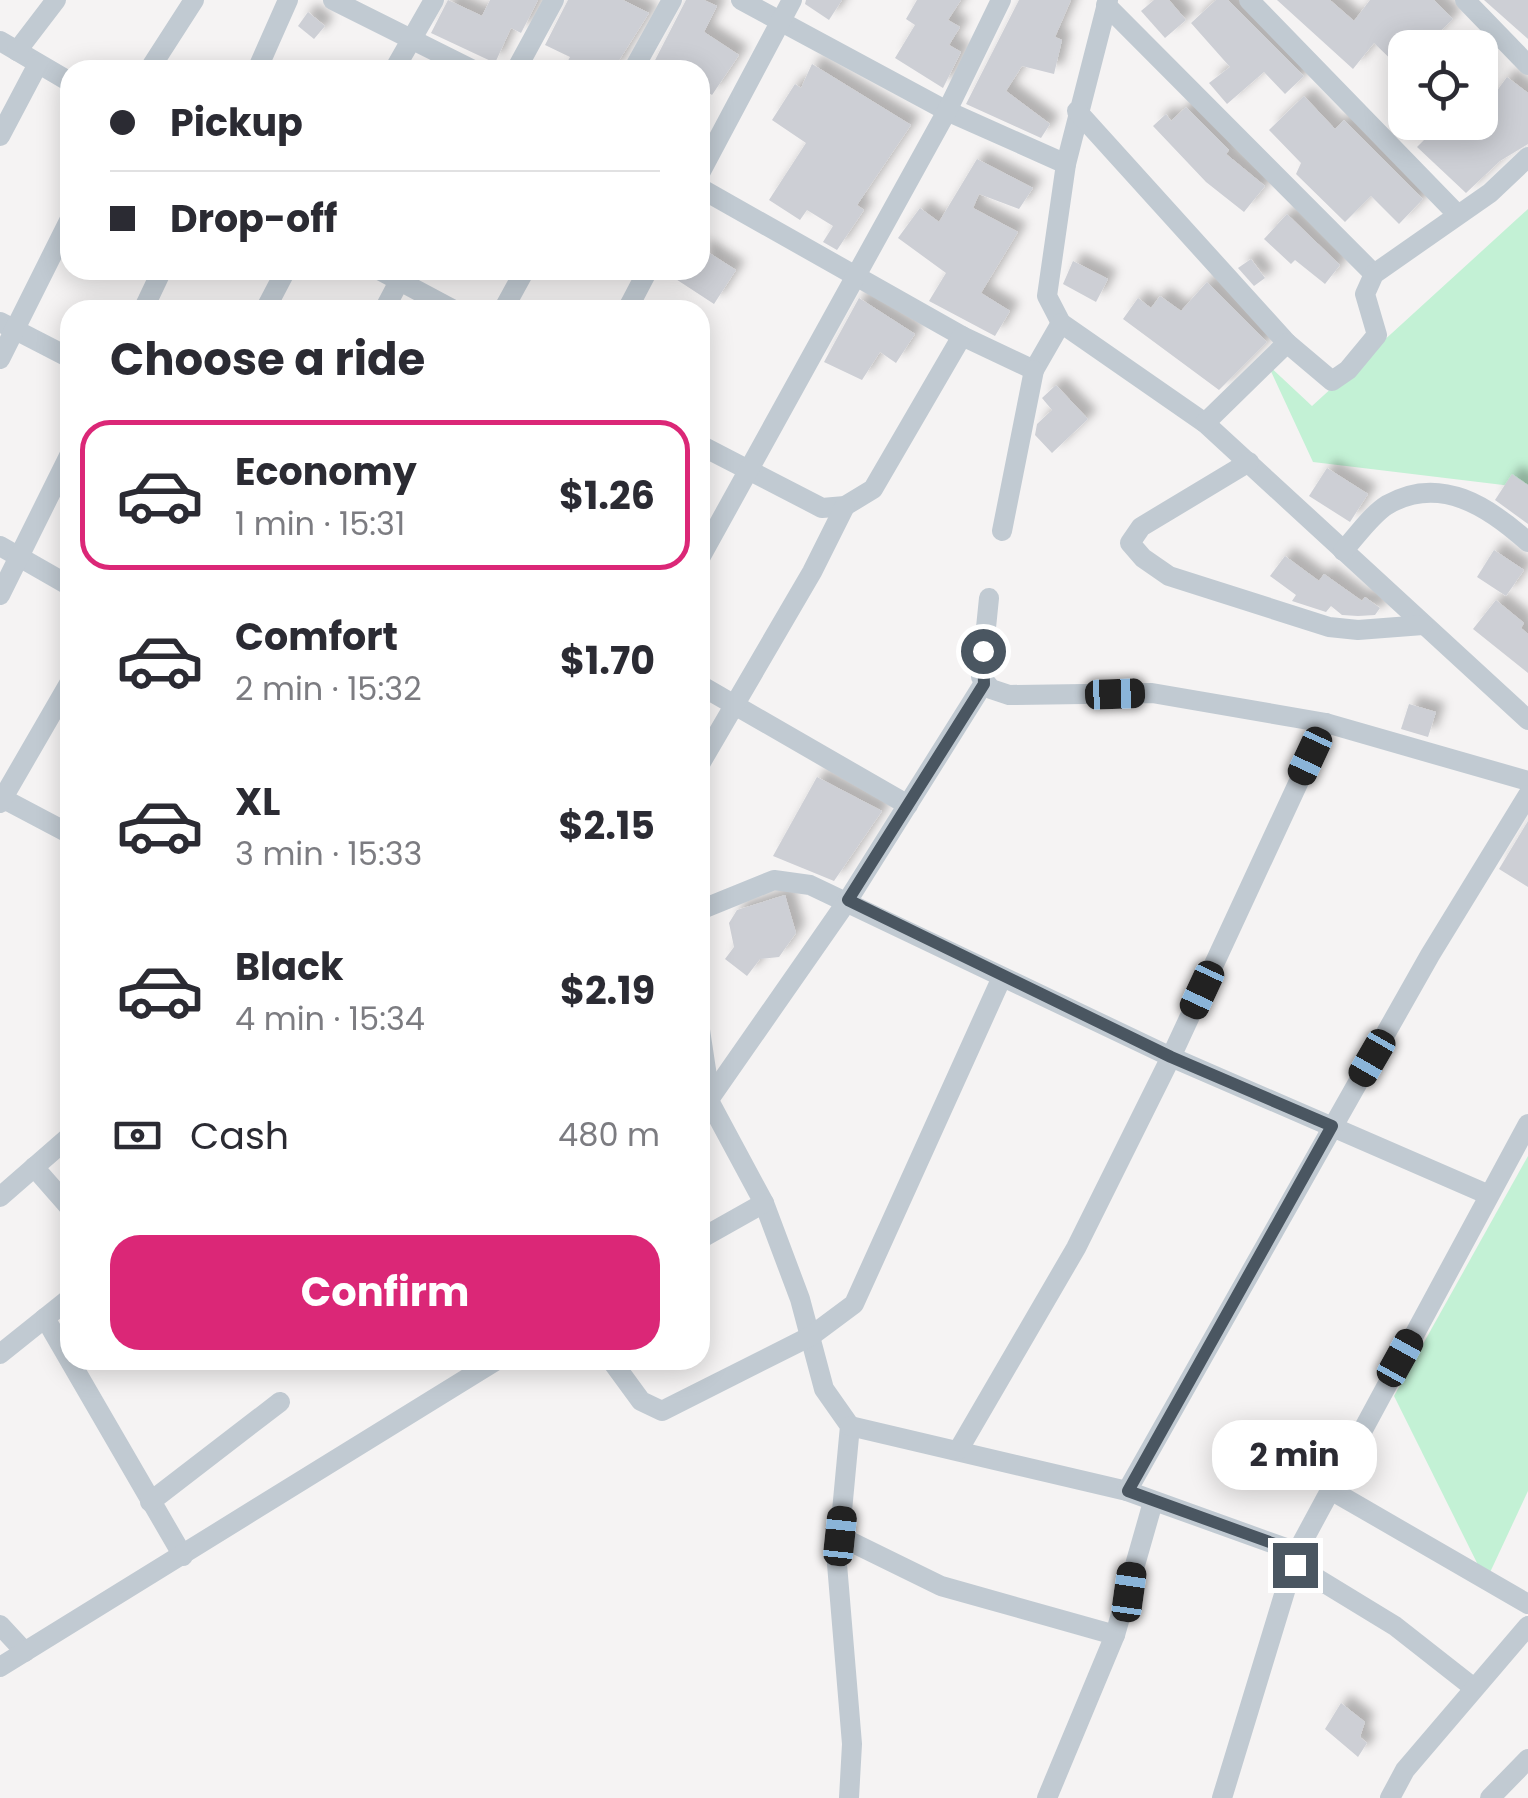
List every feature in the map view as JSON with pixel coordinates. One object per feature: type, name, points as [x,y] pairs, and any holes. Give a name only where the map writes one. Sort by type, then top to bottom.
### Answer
[{"type":"street","points":[[56,0],[8,46],[60,76]]},
{"type":"street","points":[[155,60],[194,0]]},
{"type":"street","points":[[261,60],[288,0]]},
{"type":"street","points":[[333,0],[452,60]]},
{"type":"street","points":[[399,60],[434,0]]},
{"type":"street","points":[[521,60],[554,0]]},
{"type":"street","points":[[639,60],[672,0]]},
{"type":"street","points":[[741,0],[946,111],[1066,164]]},
{"type":"street","points":[[710,154],[792,0]]},
{"type":"street","points":[[710,539],[946,111],[1001,0]]},
{"type":"street","points":[[1249,0],[1457,214]]},
{"type":"street","points":[[1465,0],[1528,64]]},
{"type":"street","points":[[1107,2],[1374,274]]},
{"type":"street","points":[[1107,2],[1066,164],[1048,296],[1060,323],[1205,424],[1528,720]]},
{"type":"street","points":[[0,136],[38,64]]},
{"type":"street","points":[[1078,111],[1287,343],[1332,381],[1348,370],[1377,336],[1365,294],[1374,274],[1490,193],[1528,157]]},
{"type":"street","points":[[710,194],[962,336],[1034,370]]},
{"type":"street","points":[[0,359],[8,326],[60,236]]},
{"type":"street","points":[[408,280],[439,300]]},
{"type":"street","points":[[1002,531],[1034,370],[1060,323]]},
{"type":"street","points":[[8,326],[60,353]]},
{"type":"street","points":[[710,452],[822,508],[845,506],[873,489],[962,336]]},
{"type":"street","points":[[1205,424],[1287,343]]},
{"type":"street","points":[[1249,462],[1140,527],[1130,543],[1142,558],[1169,576],[1328,626],[1346,630],[1424,625]]},
{"type":"street","points":[[0,595],[9,550],[60,470]]},
{"type":"street","points":[[1344,550],[1385,506],[1416,494],[1450,494],[1477,503],[1528,542]]},
{"type":"street","points":[[710,747],[812,572],[845,506]]},
{"type":"street","points":[[9,550],[60,580]]},
{"type":"street","points":[[990,598],[981,677],[984,684],[1009,695],[1152,693],[1326,723],[1528,781]]},
{"type":"street","points":[[710,1084],[848,900],[984,684]]},
{"type":"street","points":[[710,690],[908,805]]},
{"type":"street","points":[[60,699],[1,800],[60,829]]},
{"type":"street","points":[[959,1449],[1076,1248],[1171,1057],[1326,723]]},
{"type":"street","points":[[1128,1491],[1332,1126],[1528,795]]},
{"type":"street","points":[[710,906],[774,880],[791,880],[848,900],[1171,1057],[1489,1196]]},
{"type":"street","points":[[619,1370],[642,1401],[662,1411],[811,1336],[844,1314],[861,1293],[1002,977]]},
{"type":"street","points":[[710,1102],[764,1204],[811,1336],[824,1389],[850,1426],[840,1536],[840,1623],[852,1744],[849,1798]]},
{"type":"street","points":[[1222,1798],[1296,1559],[1329,1489],[1528,1124]]},
{"type":"street","points":[[0,1197],[60,1145]]},
{"type":"street","points":[[34,1167],[60,1197]]},
{"type":"street","points":[[710,1233],[764,1204]]},
{"type":"street","points":[[0,1354],[60,1306]]},
{"type":"street","points":[[45,1318],[60,1344]]},
{"type":"street","points":[[75,1370],[183,1556]]},
{"type":"street","points":[[0,1668],[481,1370]]},
{"type":"street","points":[[150,1502],[280,1402]]},
{"type":"street","points":[[850,1426],[1128,1491],[1296,1559],[1396,1626],[1474,1688]]},
{"type":"street","points":[[1329,1489],[1528,1604]]},
{"type":"street","points":[[1047,1798],[1115,1635],[1154,1502]]},
{"type":"street","points":[[840,1536],[942,1586],[1115,1635]]},
{"type":"street","points":[[0,1625],[25,1652]]},
{"type":"street","points":[[1390,1798],[1406,1770],[1528,1626]]},
{"type":"street","points":[[1490,1798],[1528,1759]]},
{"type":"green space","points":[[1528,209],[1528,488],[1313,462],[1268,365],[1312,406]]},
{"type":"green space","points":[[1528,1156],[1528,1491],[1486,1581],[1394,1396]]},
{"type":"building","points":[[448,0],[482,16],[490,0],[538,0],[521,33],[511,28],[496,60],[431,33]]},
{"type":"building","points":[[568,0],[623,0],[649,13],[619,60],[568,60],[570,57],[545,45]]},
{"type":"building","points":[[686,0],[704,0],[717,6],[704,32],[739,55],[712,95],[710,60],[655,60]]},
{"type":"building","points":[[806,0],[842,0],[829,20],[805,4]]},
{"type":"building","points":[[917,0],[961,0],[948,20],[960,27],[949,45],[961,52],[943,88],[895,58],[915,25],[906,19]]},
{"type":"building","points":[[1019,0],[1071,0],[1055,37],[1062,40],[1054,74],[1022,66],[1006,91],[1050,124],[1041,138],[966,104]]},
{"type":"building","points":[[1154,0],[1169,0],[1186,20],[1165,38],[1141,11]]},
{"type":"building","points":[[1216,0],[1228,0],[1304,76],[1285,94],[1264,72],[1227,104],[1209,83],[1230,67],[1191,23]]},
{"type":"building","points":[[1277,0],[1330,0],[1354,21],[1370,0],[1434,0],[1453,19],[1442,30],[1388,30],[1388,57],[1374,43],[1353,69]]},
{"type":"building","points":[[1484,0],[1528,0],[1528,39]]},
{"type":"building","points":[[308,12],[325,26],[314,39],[298,26]]},
{"type":"building","points":[[812,64],[911,125],[857,205],[864,210],[837,250],[823,242],[833,226],[807,210],[800,220],[769,200],[806,143],[772,120],[795,84],[801,88]]},
{"type":"building","points":[[1507,77],[1528,93],[1528,144],[1500,161],[1466,193],[1417,147],[1424,140],[1498,140],[1498,89]]},
{"type":"building","points":[[1304,96],[1335,129],[1344,120],[1423,199],[1399,224],[1371,196],[1345,222],[1296,174],[1301,163],[1269,130]]},
{"type":"building","points":[[1186,107],[1229,150],[1226,154],[1265,186],[1244,212],[1206,182],[1153,126],[1166,114],[1171,121]]},
{"type":"building","points":[[977,159],[1033,188],[1019,209],[979,194],[973,208],[1018,232],[981,293],[1010,311],[995,336],[929,301],[946,273],[898,238],[920,208],[939,222]]},
{"type":"building","points":[[1287,214],[1340,265],[1325,284],[1295,260],[1291,264],[1264,239]]},
{"type":"building","points":[[710,253],[736,270],[714,304],[677,280],[710,280]]},
{"type":"building","points":[[1251,259],[1265,278],[1254,286],[1238,268]]},
{"type":"building","points":[[1073,261],[1108,279],[1096,302],[1063,284]]},
{"type":"building","points":[[1207,282],[1267,342],[1219,390],[1123,319],[1138,298],[1151,308],[1160,296],[1181,311]]},
{"type":"building","points":[[859,298],[915,334],[896,363],[880,352],[862,380],[824,362]]},
{"type":"building","points":[[1056,385],[1088,419],[1052,453],[1035,435],[1037,424],[1052,410],[1042,398]]},
{"type":"building","points":[[1327,468],[1368,494],[1350,522],[1309,496]]},
{"type":"building","points":[[1512,474],[1528,485],[1528,524],[1495,500]]},
{"type":"building","points":[[1494,550],[1524,570],[1506,596],[1477,577]]},
{"type":"building","points":[[1285,556],[1319,581],[1324,574],[1362,601],[1365,597],[1380,608],[1375,615],[1342,615],[1331,606],[1326,612],[1292,601],[1296,595],[1270,576]]},
{"type":"building","points":[[1496,600],[1524,623],[1521,628],[1528,634],[1528,673],[1473,629]]},
{"type":"building","points":[[1409,704],[1436,712],[1428,737],[1401,729]]},
{"type":"building","points":[[817,777],[882,811],[834,881],[773,856]]},
{"type":"building","points":[[1528,821],[1528,887],[1499,869]]},
{"type":"building","points":[[785,895],[796,933],[779,957],[760,959],[747,976],[725,959],[734,947],[729,923],[737,910]]},
{"type":"building","points":[[1341,1703],[1365,1722],[1360,1737],[1367,1743],[1358,1757],[1325,1729]]},
{"type":"route","points":[[983,651],[984,684],[848,900],[1171,1057],[1332,1126],[1128,1491],[1297,1552],[1295,1565]]}]
